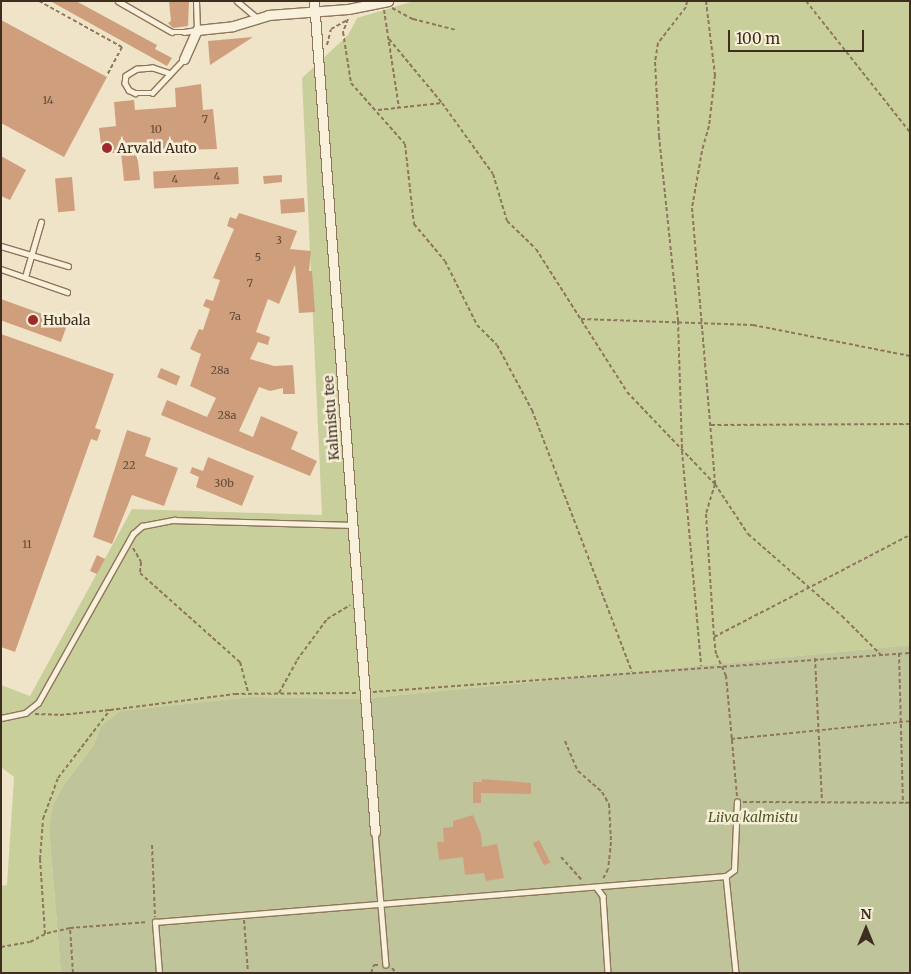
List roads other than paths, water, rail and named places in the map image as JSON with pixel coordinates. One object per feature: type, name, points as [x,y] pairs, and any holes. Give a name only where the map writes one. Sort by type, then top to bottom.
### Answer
[{"type":"street","name":"Kalmistu tee","points":[[314,1],[375,832]]},
{"type":"street","points":[[184,59],[197,30],[258,19],[348,10],[385,2]]},
{"type":"lane","points":[[118,1],[172,32],[197,30],[196,1]]},
{"type":"lane","points":[[237,1],[258,19]]},
{"type":"lane","points":[[168,73],[153,68],[137,69],[126,76],[125,83],[129,90],[146,95],[152,93],[168,73],[184,59]]},
{"type":"lane","points":[[25,277],[41,222]]},
{"type":"lane","points":[[1,246],[68,266]]},
{"type":"lane","points":[[1,269],[67,292]]},
{"type":"lane","points":[[1,718],[25,713],[38,703],[128,543],[142,526],[158,521],[352,525]]},
{"type":"lane","points":[[159,973],[155,922],[597,888],[726,876],[734,870],[737,802]]},
{"type":"lane","points":[[375,832],[386,965]]},
{"type":"lane","points":[[726,876],[736,973]]},
{"type":"lane","points":[[597,888],[603,896],[608,973]]},
{"type":"place","name":"Arvald Auto","points":[[107,148]]},
{"type":"place","name":"Hubala","points":[[33,320]]},
{"type":"park label","name":"Liiva kalmistu","points":[[753,817]]}]
